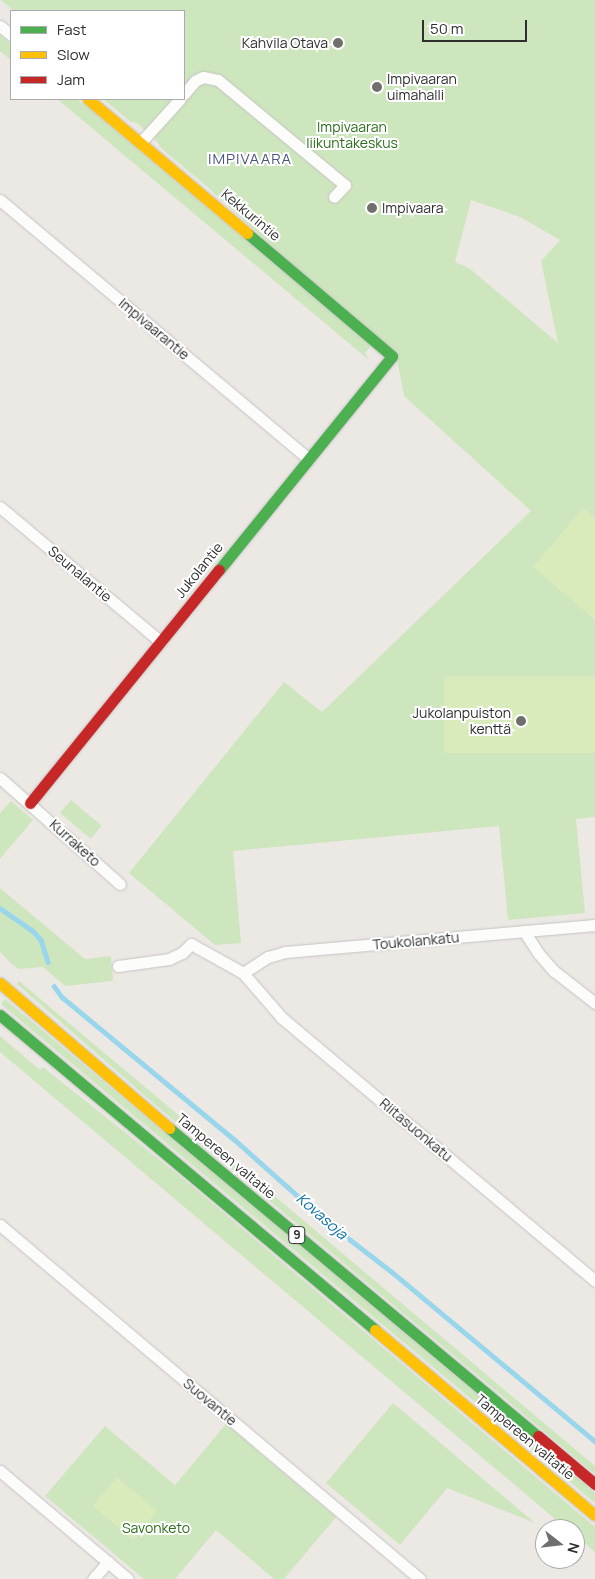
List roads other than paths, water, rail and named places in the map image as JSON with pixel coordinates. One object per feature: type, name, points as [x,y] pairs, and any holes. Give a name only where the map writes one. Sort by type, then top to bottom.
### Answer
[{"type":"main road","name":"Kekkurintie","points":[[89,100],[392,356]]},
{"type":"main road","name":"Jukolantie","points":[[30,803],[392,356]]},
{"type":"main road","name":"Tampereen valtatie","points":[[0,984],[132,1097],[595,1484]]},
{"type":"main road","name":"Tampereen valtatie","points":[[0,1015],[595,1515]]},
{"type":"street","points":[[0,26],[10,34]]},
{"type":"street","points":[[185,93],[195,81],[203,77],[218,80],[345,185],[334,197]]},
{"type":"street","points":[[141,142],[179,100]]},
{"type":"street","name":"Impivaarantie","points":[[0,200],[309,459]]},
{"type":"street","name":"Seunalantie","points":[[0,507],[161,642]]},
{"type":"street","name":"Kurraketo","points":[[0,778],[120,884]]},
{"type":"street","name":"Toukolankatu","points":[[242,973],[268,957],[285,952],[595,925]]},
{"type":"street","points":[[524,931],[551,968],[595,1003]]},
{"type":"street","name":"Riitasuonkatu","points":[[118,966],[169,960],[182,953],[191,944],[242,973],[282,1018],[595,1281]]},
{"type":"street","name":"Suovantie","points":[[0,1225],[420,1579]]},
{"type":"street","points":[[0,1471],[128,1579]]},
{"type":"street","points":[[94,1579],[108,1562]]},
{"type":"waterway","points":[[0,908],[33,931],[41,940],[48,962]]},
{"type":"waterway","name":"Kovasoja","points":[[54,986],[62,997],[235,1140],[326,1221],[392,1272],[595,1441]]},
{"type":"place","name":"Kahvila Otava","points":[[338,43]]},
{"type":"place","name":"Impivaaran uimahalli","points":[[377,87]]},
{"type":"place","name":"Impivaara","points":[[372,208]]},
{"type":"place","name":"Jukolanpuiston kenttä","points":[[521,721]]},
{"type":"district","name":"IMPIVAARA","points":[[250,159]]},
{"type":"park label","name":"Impivaaran liikuntakeskus","points":[[352,136]]},
{"type":"park label","name":"Savonketo","points":[[156,1528]]}]
